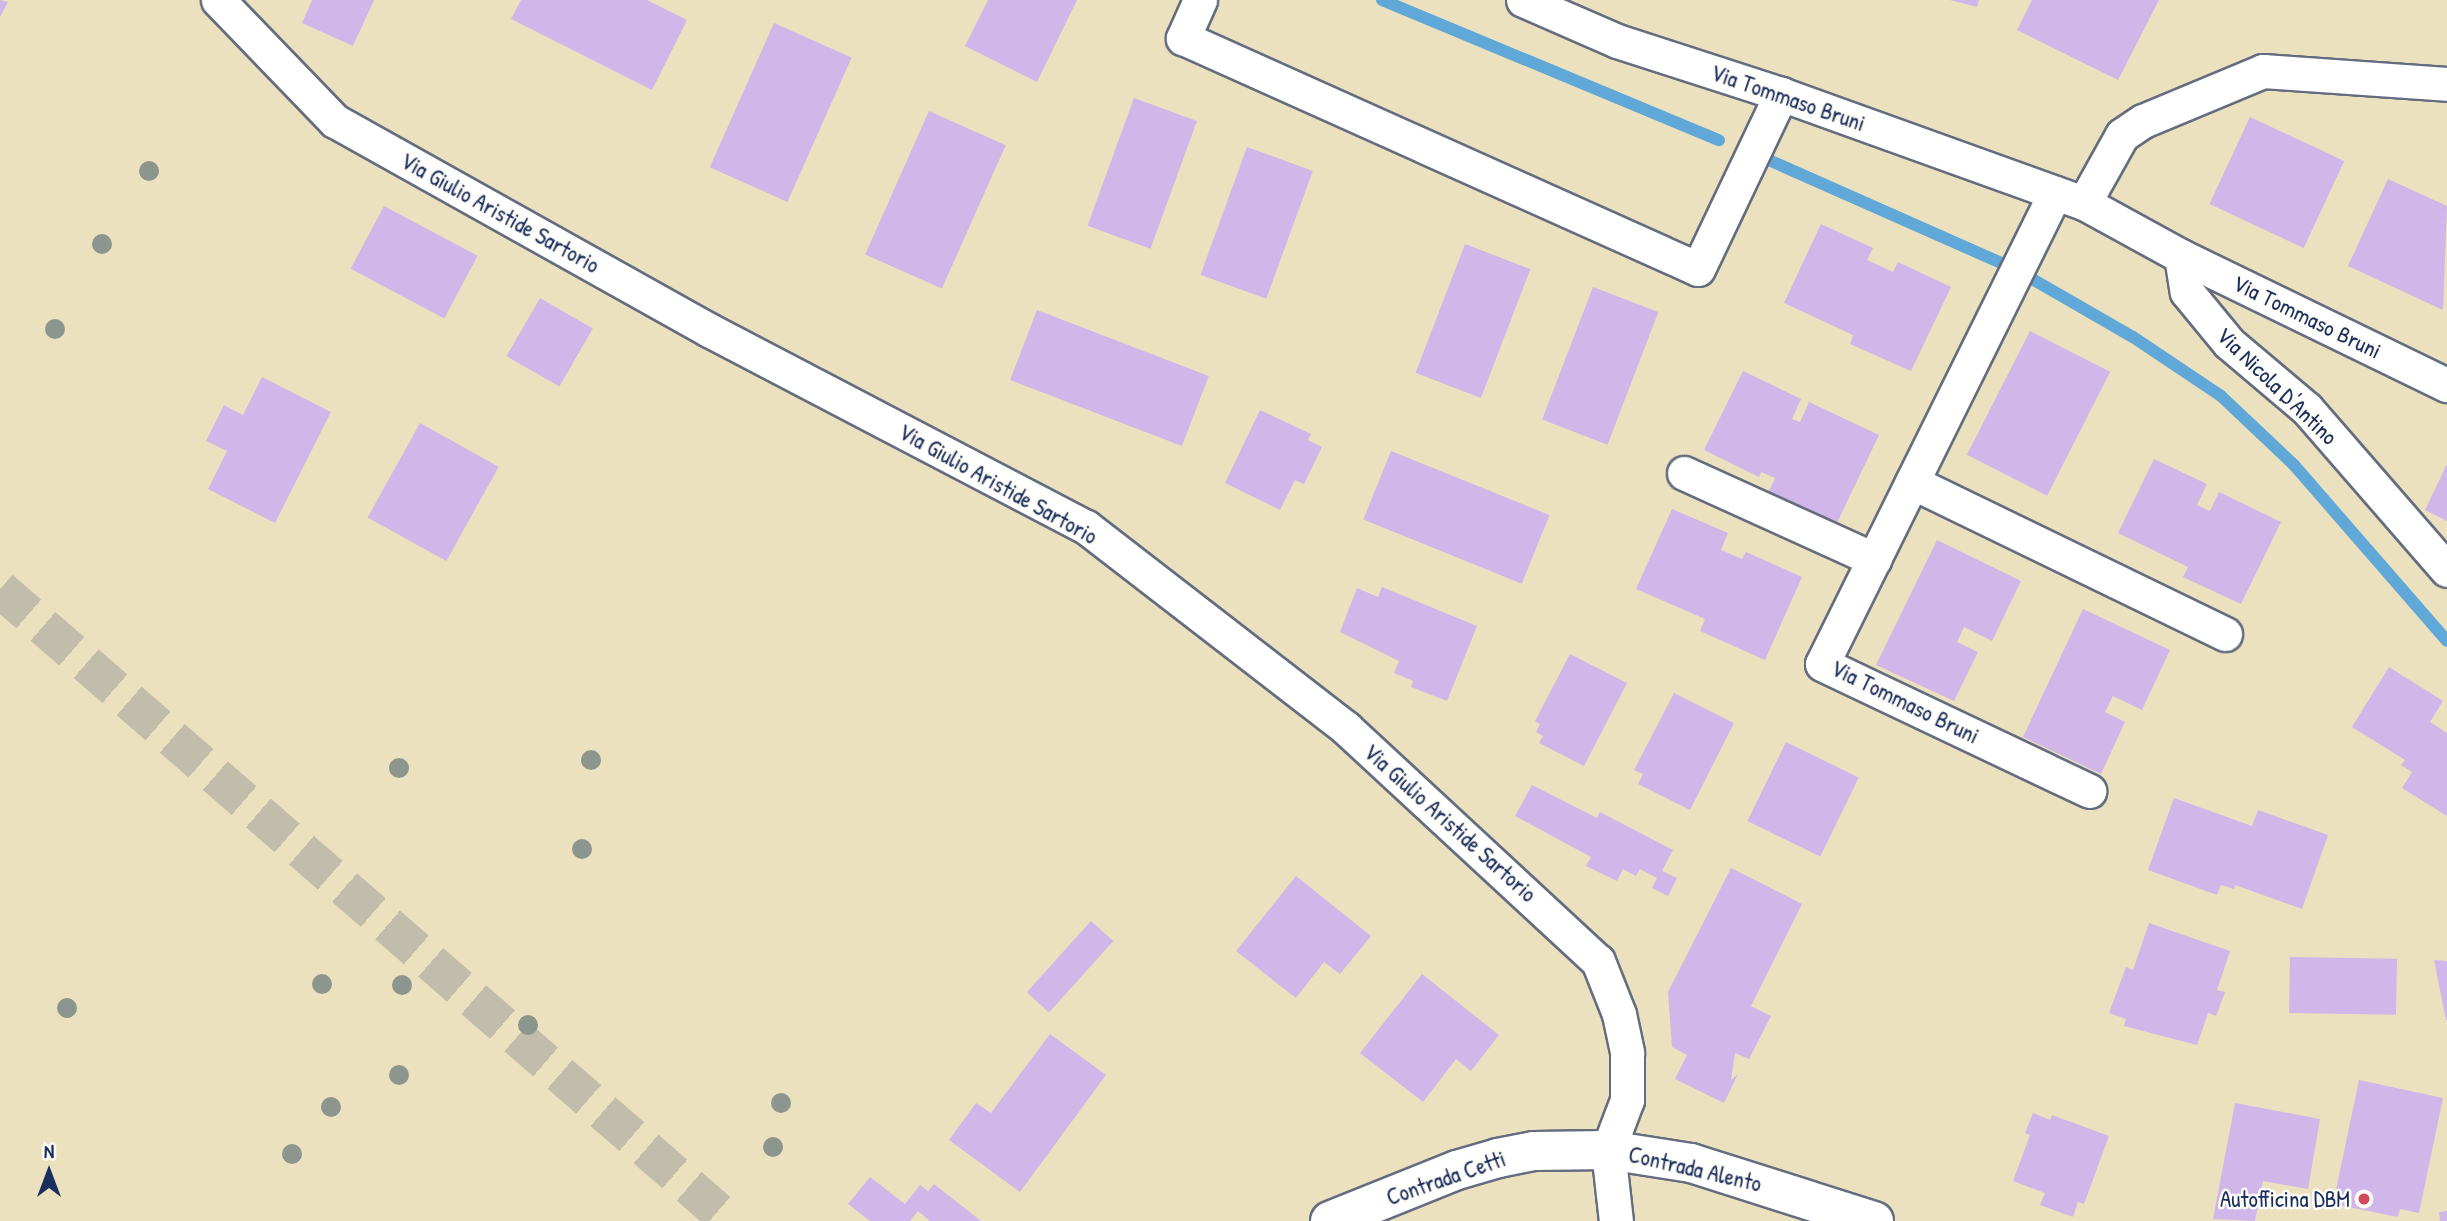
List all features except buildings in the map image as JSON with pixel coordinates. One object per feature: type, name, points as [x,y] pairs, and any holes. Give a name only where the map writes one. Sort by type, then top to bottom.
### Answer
[{"type":"main road","name":"Contrada Alento","points":[[1608,1150],[1691,1163],[1874,1221]]},
{"type":"main road","name":"Contrada Cetti","points":[[1337,1218],[1498,1158],[1534,1151],[1608,1150]]},
{"type":"main road","name":"Contrada Alento","points":[[1781,1191],[1820,1221]]},
{"type":"street","name":"Via Giulio Aristide Sartorio","points":[[218,0],[335,121],[709,330],[1086,527],[1346,729],[1598,961],[1619,1014],[1627,1053],[1627,1100],[1608,1150]]},
{"type":"street","points":[[1200,0],[1183,38],[1698,269],[1782,94]]},
{"type":"street","name":"Via Tommaso Bruni","points":[[1523,0],[1617,41],[1782,94],[2069,198],[2181,256],[2447,385]]},
{"type":"street","points":[[2069,198],[2122,135],[2143,121],[2263,71],[2447,84]]},
{"type":"street","name":"Via Tommaso Bruni","points":[[2069,198],[2026,252],[1822,664],[2089,791]]},
{"type":"street","name":"Via Nicola D'Antino","points":[[2181,256],[2187,292],[2229,343],[2307,409],[2447,570]]},
{"type":"street","points":[[1684,473],[1874,559]]},
{"type":"street","points":[[1912,482],[2225,634]]},
{"type":"street","points":[[1608,1150],[1616,1221]]},
{"type":"waterway","points":[[1382,0],[1719,140]]},
{"type":"waterway","points":[[1762,157],[2015,269],[2133,337],[2221,396],[2294,465],[2447,641]]},
{"type":"tunnel","points":[[0,589],[729,1221]]},
{"type":"place","name":"Autofficina DBM","points":[[2364,1199]]}]
